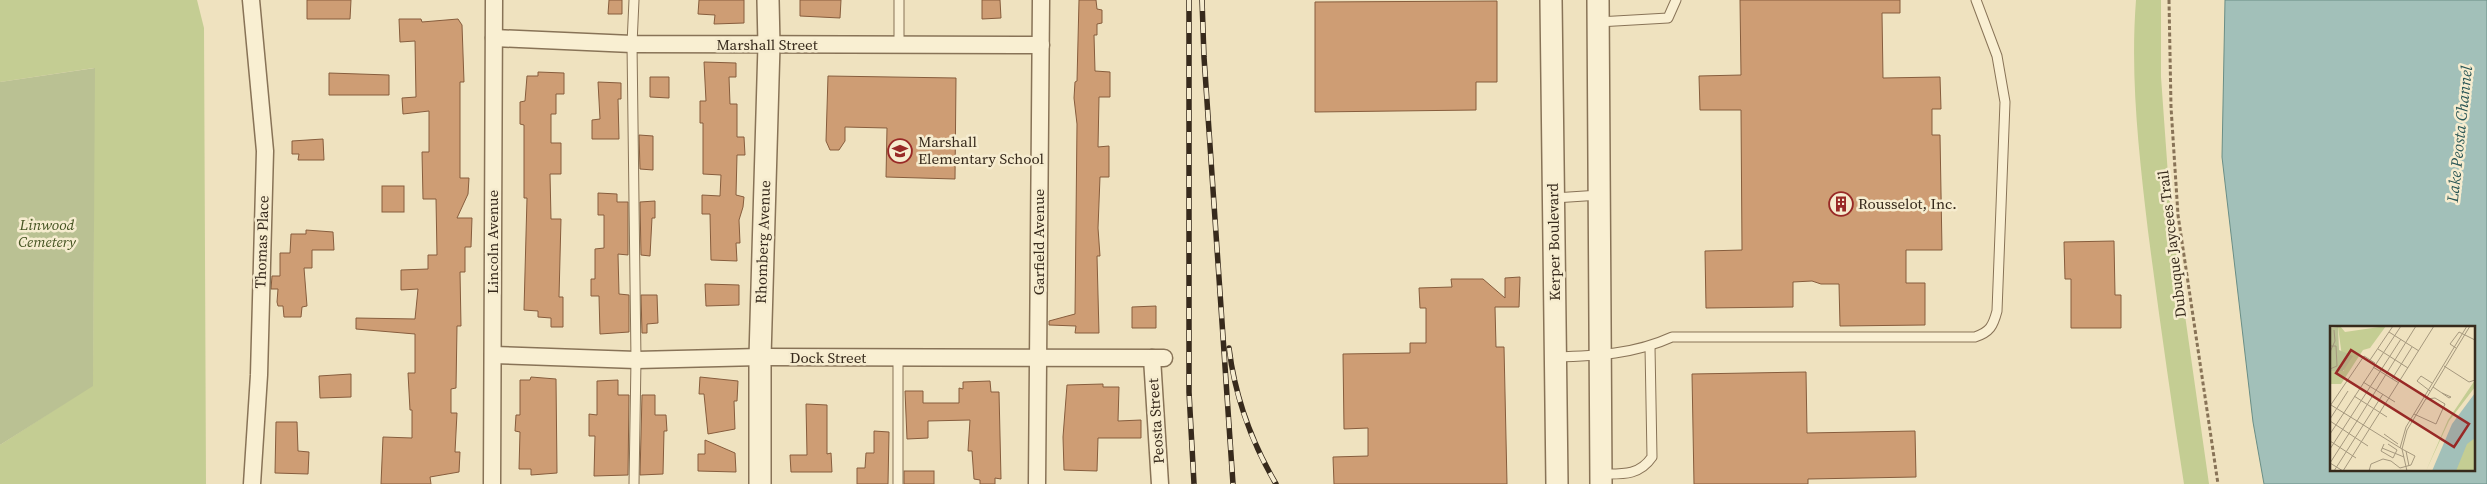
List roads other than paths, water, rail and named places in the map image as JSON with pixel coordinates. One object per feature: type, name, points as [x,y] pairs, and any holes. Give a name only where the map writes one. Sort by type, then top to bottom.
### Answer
[{"type":"street","name":"Thomas Place","points":[[251,0],[265,151],[259,375],[252,484]]},
{"type":"street","name":"Lincoln Avenue","points":[[492,484],[494,0]]},
{"type":"street","name":"Rhomberg Avenue","points":[[760,484],[760,357],[769,46],[768,0]]},
{"type":"street","name":"Garfield Avenue","points":[[1037,484],[1040,0]]},
{"type":"street","name":"Kerper Boulevard","points":[[1551,0],[1557,484]]},
{"type":"street","points":[[1598,0],[1601,479]]},
{"type":"street","name":"Marshall Street","points":[[494,38],[632,44],[769,46],[1041,45]]},
{"type":"street","name":"Dock Street","points":[[493,355],[636,360],[760,357],[1158,358]]},
{"type":"street","name":"Peosta Street","points":[[1158,358],[1160,484]]},
{"type":"lane","points":[[634,0],[632,44],[636,360],[634,484]]},
{"type":"lane","points":[[899,0],[899,45]]},
{"type":"lane","points":[[1598,22],[1668,18],[1676,0]]},
{"type":"lane","points":[[1555,357],[1600,356],[1650,347],[1672,337],[1975,337],[1986,334],[1993,327],[1997,311],[2005,102],[1997,56],[1984,17],[1976,0]]},
{"type":"lane","points":[[1553,198],[1600,195]]},
{"type":"lane","points":[[1601,479],[1636,472],[1646,467],[1652,457],[1650,347]]},
{"type":"lane","points":[[898,358],[898,484]]},
{"type":"water","name":"Lake Peosta Channel","points":[[2225,0],[2487,0],[2487,484],[2264,484],[2253,422],[2222,157]]},
{"type":"railway","points":[[1189,0],[1189,392],[1194,484]]},
{"type":"railway","points":[[1202,0],[1204,57],[1233,484]]},
{"type":"railway","points":[[1229,348],[1235,384],[1245,418],[1259,452],[1276,484]]},
{"type":"place","name":"Marshall Elementary School","points":[[900,151]]},
{"type":"place","name":"Rousselot, Inc.","points":[[1841,204]]},
{"type":"park label","name":"Linwood Cemetery","points":[[47,234]]}]
